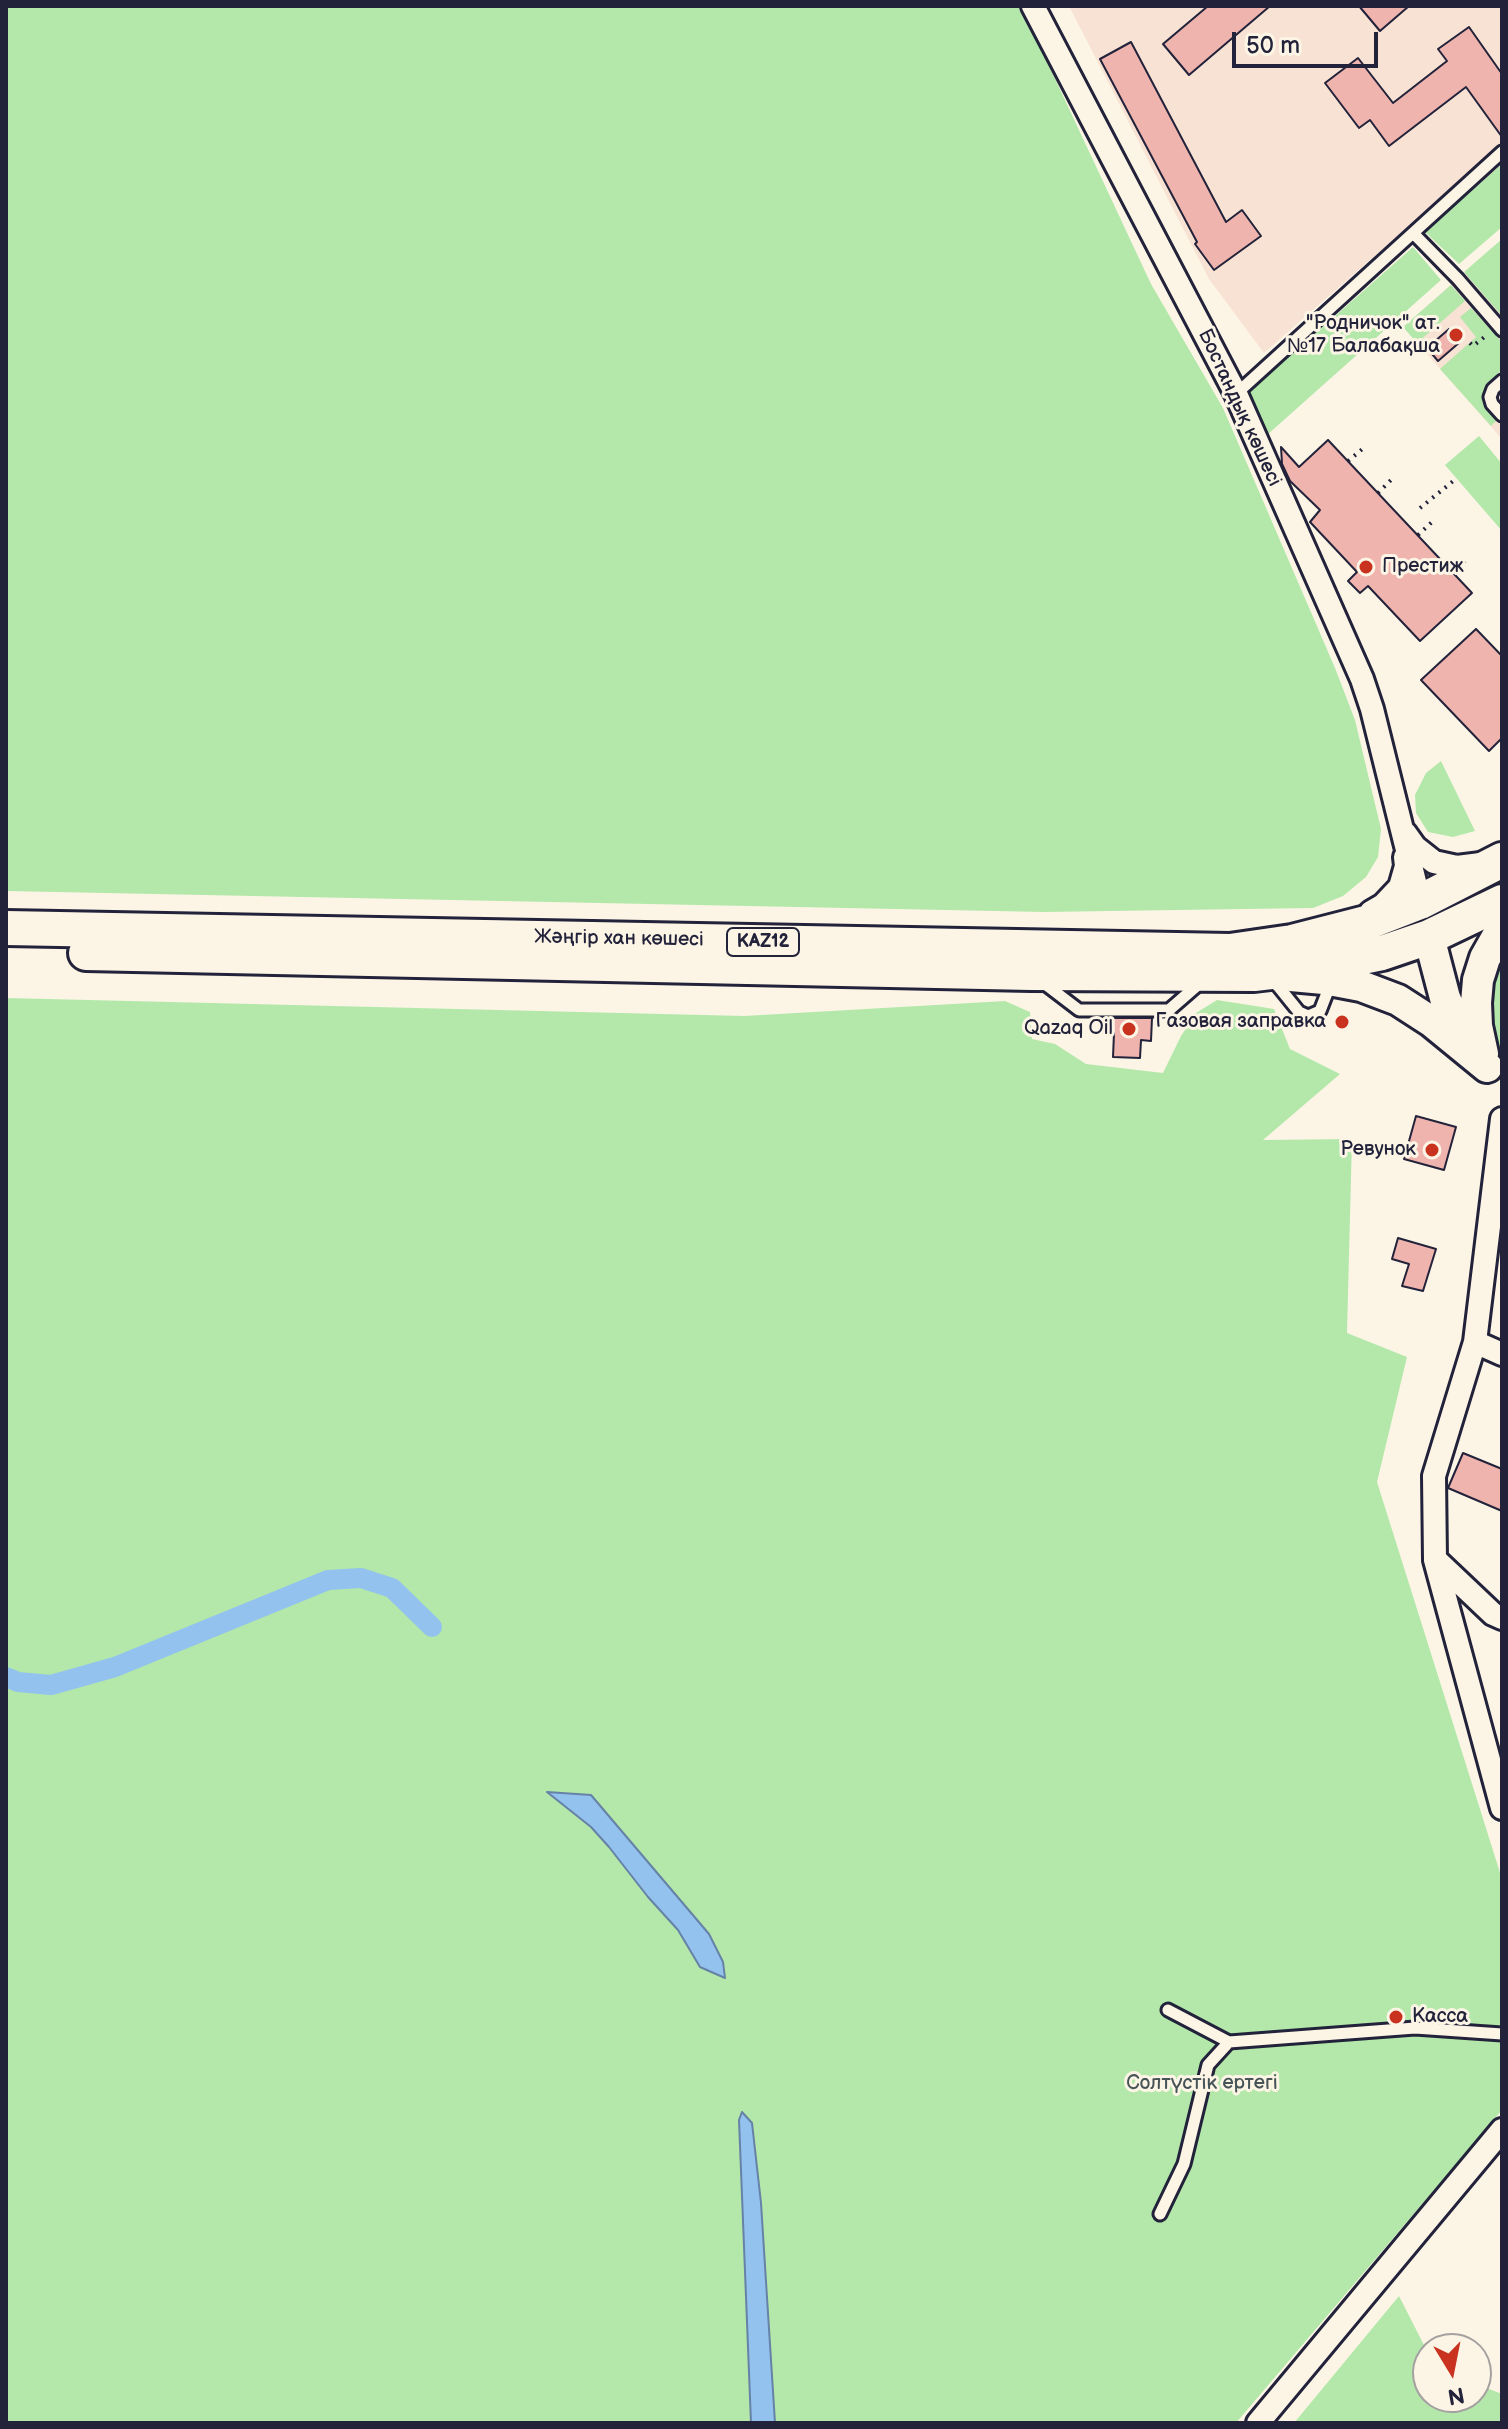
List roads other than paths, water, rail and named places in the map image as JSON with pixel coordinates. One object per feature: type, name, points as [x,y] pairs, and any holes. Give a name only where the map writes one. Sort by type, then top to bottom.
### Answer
[{"type":"main road","name":"Жәңгір хан көшесі","points":[[6,928],[1230,951],[1292,942],[1338,931],[1420,902],[1502,858]]},
{"type":"main road","points":[[1420,902],[1445,998],[1454,1019],[1494,1074]]},
{"type":"main road","name":"Жәңгір хан көшесі","points":[[6,952],[1031,973],[1254,974],[1313,967],[1382,953],[1429,937],[1502,902]]},
{"type":"main road","points":[[1494,1074],[1477,1026],[1476,1003],[1478,980],[1485,958],[1502,928]]},
{"type":"main road","points":[[1254,974],[1324,979],[1351,984],[1398,1000],[1432,1022],[1494,1074]]},
{"type":"street","name":"Бостандық көшесі","points":[[1033,6],[1236,394],[1362,679],[1403,828]]},
{"type":"street","points":[[1403,828],[1415,847],[1434,862],[1457,867],[1502,858]]},
{"type":"street","points":[[1403,828],[1420,902]]},
{"type":"street","points":[[1338,931],[1383,905],[1400,887],[1406,866],[1403,828]]},
{"type":"street","points":[[1502,1119],[1475,1342],[1434,1476],[1435,1560],[1502,1808]]},
{"type":"street","points":[[1475,1342],[1502,1354]]},
{"type":"street","points":[[1435,1560],[1499,1619]]},
{"type":"street","points":[[1258,2423],[1502,2130]]},
{"type":"lane","points":[[1236,394],[1502,152]]},
{"type":"lane","points":[[1413,233],[1500,328]]},
{"type":"lane","points":[[1502,381],[1490,397],[1502,415]]},
{"type":"lane","points":[[1168,2010],[1229,2042],[1415,2028],[1502,2034]]},
{"type":"lane","points":[[1160,2214],[1184,2164],[1208,2065],[1229,2042]]},
{"type":"water","points":[[547,1792],[591,1795],[709,1934],[723,1962],[725,1978],[700,1967],[678,1930],[609,1847],[591,1827]]},
{"type":"water","points":[[742,2112],[752,2123],[761,2203],[775,2423],[751,2423],[739,2120]]},
{"type":"waterway","points":[[6,1677],[18,1682],[51,1685],[115,1667],[328,1580],[361,1578],[392,1588],[432,1627]]},
{"type":"place","name":"\"Родничок\" ат. №17 Балабақша","points":[[1456,335]]},
{"type":"place","name":"Престиж","points":[[1366,567]]},
{"type":"place","name":"Газовая заправка","points":[[1342,1022]]},
{"type":"place","name":"Qazaq Oil","points":[[1129,1029]]},
{"type":"place","name":"Ревунок","points":[[1432,1150]]},
{"type":"place","name":"Касса","points":[[1396,2017]]},
{"type":"park label","name":"Солтүстік ертегі","points":[[1202,2084]]}]
